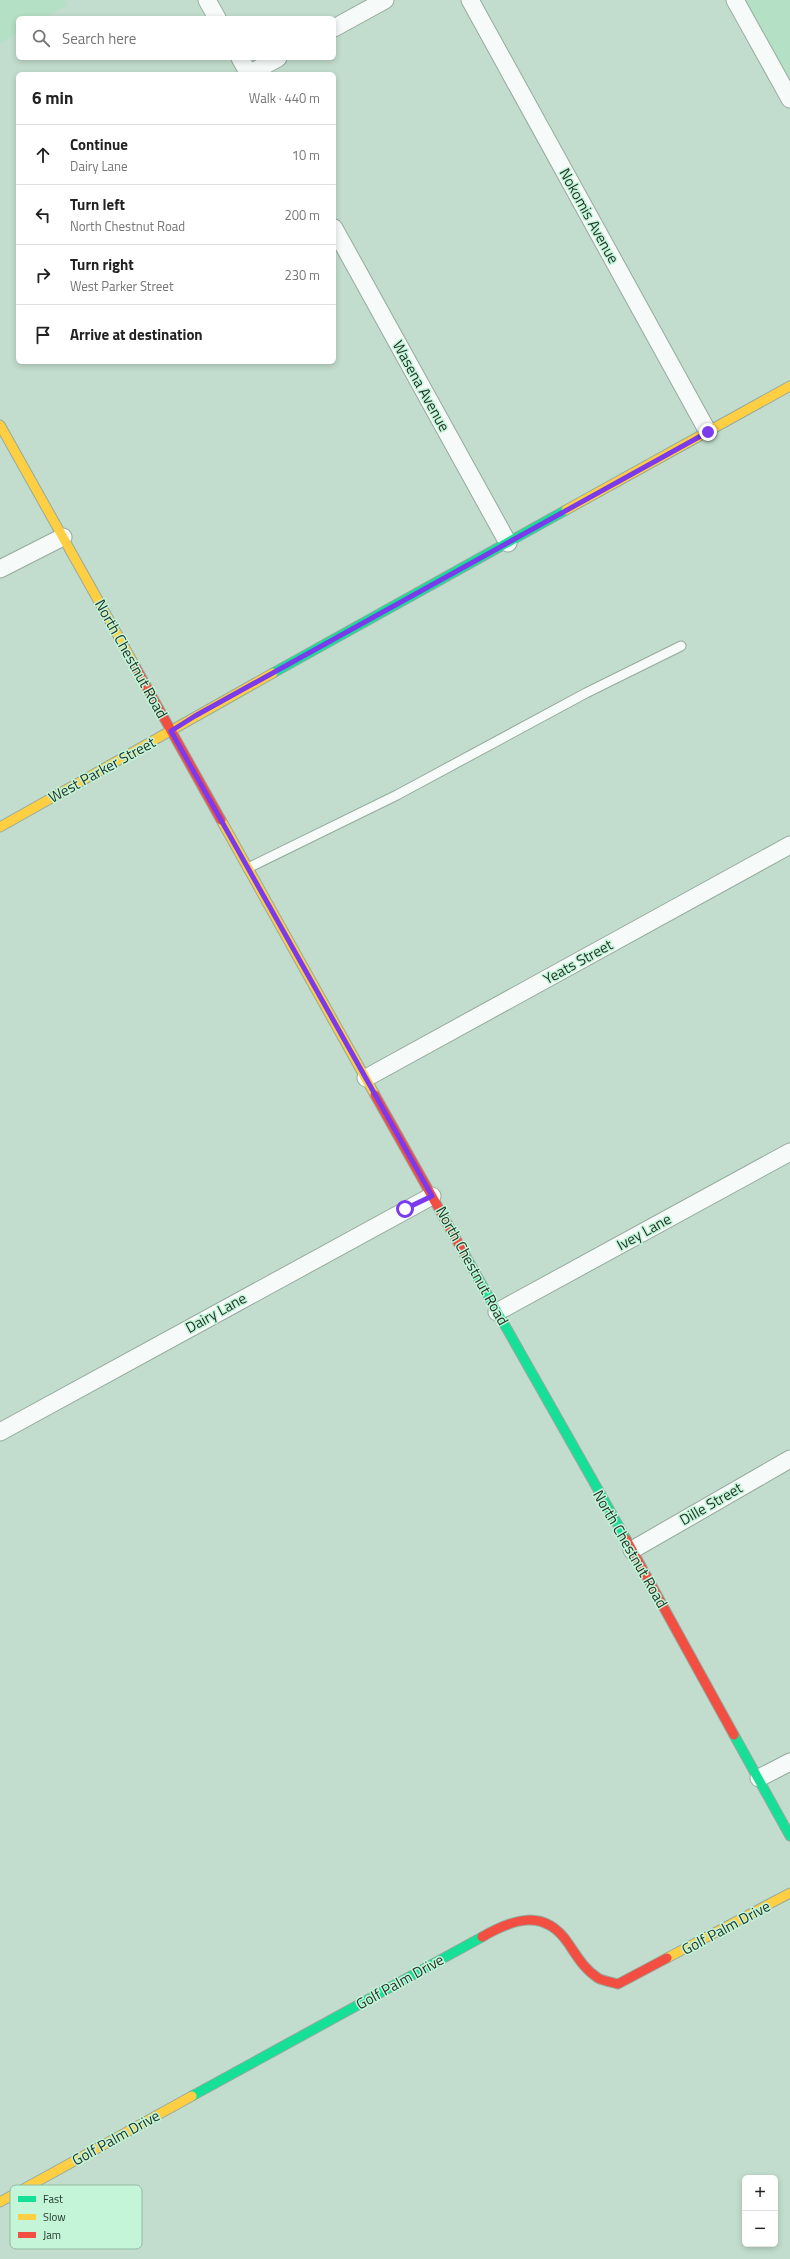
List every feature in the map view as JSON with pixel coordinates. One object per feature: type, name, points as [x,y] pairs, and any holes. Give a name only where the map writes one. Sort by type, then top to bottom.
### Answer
[{"type":"street","points":[[207,0],[216,16]]},
{"type":"street","points":[[336,27],[385,0]]},
{"type":"street","name":"Nokomis Avenue","points":[[470,0],[708,432]]},
{"type":"street","points":[[735,0],[790,99]]},
{"type":"street","points":[[241,60],[248,72]]},
{"type":"street","points":[[253,72],[274,60]]},
{"type":"street","name":"Wasena Avenue","points":[[336,232],[508,543]]},
{"type":"street","name":"West Parker Street","points":[[0,827],[195,716],[790,386]]},
{"type":"street","name":"North Chestnut Road","points":[[0,425],[247,868],[632,1550],[790,1836]]},
{"type":"street","points":[[0,569],[63,537]]},
{"type":"street","name":"Yeats Street","points":[[366,1078],[790,846]]},
{"type":"street","name":"Ivey Lane","points":[[497,1312],[790,1152]]},
{"type":"street","name":"Dairy Lane","points":[[0,1432],[432,1196]]},
{"type":"street","name":"Dille Street","points":[[632,1550],[790,1459]]},
{"type":"street","points":[[759,1778],[790,1762]]},
{"type":"street","name":"Golf Palm Drive","points":[[31,2185],[512,1922],[535,1919],[549,1922],[559,1930],[589,1973],[607,1983],[618,1984],[790,1893]]},
{"type":"street","name":"Golf Palm Drive","points":[[0,2202],[10,2197]]},
{"type":"lane","points":[[247,868],[397,795],[586,693],[681,646]]},
{"type":"shaded area","points":[[0,0],[65,0],[67,5],[48,16],[16,16],[16,34],[0,43]]},
{"type":"shaded area","points":[[745,0],[790,0],[790,80]]},
{"type":"traffic: fast","points":[[273,673],[566,510]]},
{"type":"traffic: fast","points":[[465,1255],[626,1539]]},
{"type":"traffic: fast","points":[[734,1735],[790,1836]]},
{"type":"traffic: fast","points":[[192,2096],[482,1937]]},
{"type":"traffic: slow","points":[[566,510],[790,386]]},
{"type":"traffic: slow","points":[[0,425],[135,666]]},
{"type":"traffic: slow","points":[[0,827],[273,673]]},
{"type":"traffic: slow","points":[[221,820],[375,1095]]},
{"type":"traffic: slow","points":[[667,1958],[790,1893]]},
{"type":"traffic: slow","points":[[31,2185],[192,2096]]},
{"type":"traffic: slow","points":[[0,2202],[10,2196]]},
{"type":"traffic: jam","points":[[135,666],[221,820]]},
{"type":"traffic: jam","points":[[375,1095],[465,1255]]},
{"type":"traffic: jam","points":[[626,1539],[734,1735]]},
{"type":"traffic: jam","points":[[482,1937],[505,1925],[528,1920],[538,1921],[549,1925],[559,1932],[589,1971],[600,1979],[618,1984],[667,1958]]},
{"type":"route","points":[[405,1209],[432,1196],[171,731],[195,716],[708,432]]}]
